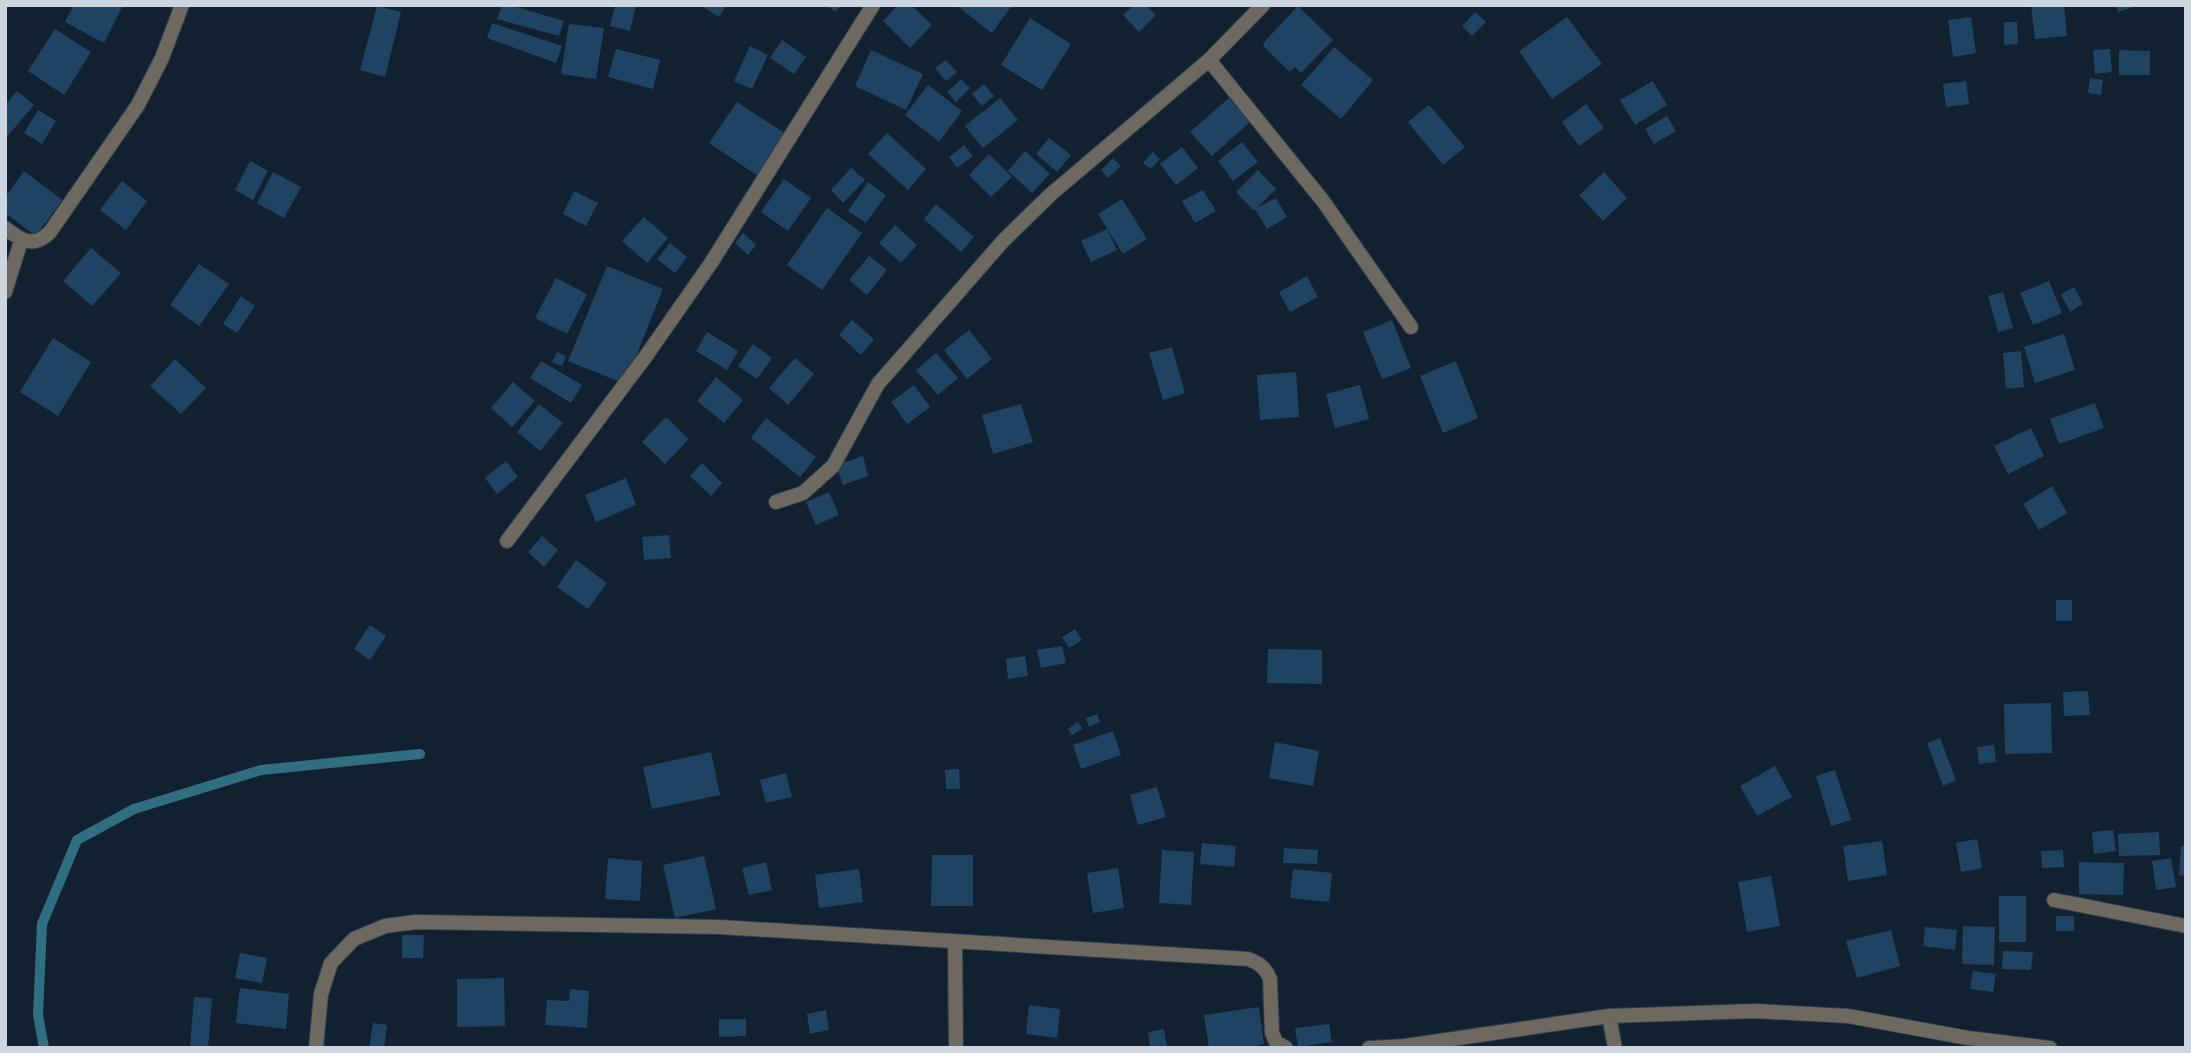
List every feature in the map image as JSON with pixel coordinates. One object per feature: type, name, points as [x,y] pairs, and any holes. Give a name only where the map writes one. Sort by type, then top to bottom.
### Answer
[{"type":"street","points":[[5,228],[22,241],[36,242],[45,238],[138,105],[162,58],[182,5]]},
{"type":"street","points":[[507,541],[639,367],[696,284],[772,169],[873,5]]},
{"type":"street","points":[[776,502],[803,493],[833,466],[878,384],[1003,242],[1049,195],[1209,60],[1263,5]]},
{"type":"street","points":[[1209,60],[1323,201],[1410,327]]},
{"type":"street","points":[[5,292],[22,241]]},
{"type":"street","points":[[2054,900],[2186,926]]},
{"type":"street","points":[[316,1048],[321,995],[331,963],[354,939],[384,926],[416,922],[719,927],[1248,958],[1263,966],[1270,979],[1272,1033],[1276,1042],[1286,1048]]},
{"type":"street","points":[[956,941],[956,1048]]},
{"type":"street","points":[[1369,1048],[1609,1016],[1754,1011],[1822,1013],[1968,1038],[2050,1048]]},
{"type":"street","points":[[1609,1016],[1615,1048]]},
{"type":"building","points":[[74,5],[122,7],[104,43],[65,22]]},
{"type":"building","points":[[502,5],[564,21],[559,36],[497,19]]},
{"type":"building","points":[[615,5],[636,5],[630,31],[610,26]]},
{"type":"building","points":[[700,5],[726,5],[719,17]]},
{"type":"building","points":[[827,5],[841,5],[835,12]]},
{"type":"building","points":[[898,5],[911,5],[932,25],[910,48],[883,21]]},
{"type":"building","points":[[956,5],[1012,5],[992,33]]},
{"type":"building","points":[[1134,5],[1146,5],[1156,15],[1139,32],[1123,15]]},
{"type":"building","points":[[2031,5],[2064,5],[2067,36],[2035,39]]},
{"type":"building","points":[[2116,5],[2130,5],[2131,8],[2118,12]]},
{"type":"building","points":[[377,6],[401,12],[385,77],[360,70]]},
{"type":"building","points":[[1298,6],[1333,40],[1301,73],[1295,67],[1290,72],[1263,46]]},
{"type":"building","points":[[1475,12],[1486,22],[1472,36],[1462,26]]},
{"type":"building","points":[[1567,17],[1602,64],[1552,99],[1519,51]]},
{"type":"building","points":[[1971,17],[1976,53],[1953,57],[1948,20]]},
{"type":"building","points":[[1030,18],[1071,44],[1042,90],[1001,65]]},
{"type":"building","points":[[2004,22],[2017,22],[2018,44],[2004,45]]},
{"type":"building","points":[[492,23],[562,46],[556,63],[487,38]]},
{"type":"building","points":[[569,24],[604,28],[596,79],[561,74]]},
{"type":"building","points":[[55,29],[91,52],[64,95],[28,71]]},
{"type":"building","points":[[782,40],[806,57],[794,74],[770,58]]},
{"type":"building","points":[[750,46],[768,55],[752,89],[734,81]]},
{"type":"building","points":[[1334,47],[1373,80],[1341,119],[1301,85]]},
{"type":"building","points":[[616,49],[660,60],[653,89],[608,77]]},
{"type":"building","points":[[2110,49],[2112,72],[2095,74],[2093,50]]},
{"type":"building","points":[[871,50],[923,74],[906,110],[855,86]]},
{"type":"building","points":[[2119,50],[2150,51],[2150,75],[2119,75]]},
{"type":"building","points":[[946,60],[957,72],[946,81],[935,68]]},
{"type":"building","points":[[2090,78],[2103,80],[2101,95],[2088,93]]},
{"type":"building","points":[[961,79],[970,88],[956,102],[947,92]]},
{"type":"building","points":[[1653,81],[1667,105],[1635,125],[1620,100]]},
{"type":"building","points":[[1966,81],[1969,104],[1946,107],[1943,84]]},
{"type":"building","points":[[984,84],[994,96],[982,106],[972,94]]},
{"type":"building","points":[[928,85],[962,111],[939,142],[905,115]]},
{"type":"building","points":[[17,91],[34,105],[5,139],[5,105]]},
{"type":"building","points":[[1000,98],[1018,120],[983,148],[965,126]]},
{"type":"building","points":[[1229,98],[1250,122],[1212,156],[1190,132]]},
{"type":"building","points":[[737,102],[789,136],[761,178],[709,143]]},
{"type":"building","points":[[1586,104],[1604,128],[1579,146],[1562,122]]},
{"type":"building","points":[[1429,105],[1465,147],[1443,165],[1408,122]]},
{"type":"building","points":[[38,110],[56,121],[42,144],[24,133]]},
{"type":"building","points":[[1667,116],[1676,131],[1654,144],[1645,129]]},
{"type":"building","points":[[887,133],[926,169],[908,190],[868,154]]},
{"type":"building","points":[[1049,138],[1071,155],[1057,172],[1036,154]]},
{"type":"building","points":[[1242,142],[1258,162],[1233,181],[1218,161]]},
{"type":"building","points":[[964,145],[973,156],[957,168],[949,157]]},
{"type":"building","points":[[1182,147],[1198,168],[1176,185],[1160,164]]},
{"type":"building","points":[[1025,151],[1050,174],[1032,193],[1008,171]]},
{"type":"building","points":[[1153,152],[1160,159],[1151,169],[1143,163]]},
{"type":"building","points":[[989,154],[1012,177],[991,197],[969,175]]},
{"type":"building","points":[[1113,158],[1121,166],[1108,178],[1101,170]]},
{"type":"building","points":[[250,161],[268,171],[253,200],[235,190]]},
{"type":"building","points":[[851,168],[865,180],[843,203],[831,190]]},
{"type":"building","points":[[1258,170],[1276,189],[1254,211],[1236,192]]},
{"type":"building","points":[[24,171],[62,200],[36,236],[5,213],[5,197]]},
{"type":"building","points":[[273,172],[301,187],[284,218],[257,203]]},
{"type":"building","points":[[1604,172],[1627,198],[1603,221],[1579,195]]},
{"type":"building","points":[[784,179],[811,198],[788,231],[761,212]]},
{"type":"building","points":[[122,181],[147,201],[126,230],[100,210]]},
{"type":"building","points":[[868,182],[886,195],[866,223],[848,211]]},
{"type":"building","points":[[1203,190],[1216,211],[1195,223],[1182,201]]},
{"type":"building","points":[[574,191],[598,203],[586,226],[563,214]]},
{"type":"building","points":[[1276,198],[1287,217],[1267,229],[1255,209]]},
{"type":"building","points":[[1122,199],[1147,239],[1123,254],[1098,214]]},
{"type":"building","points":[[936,204],[974,237],[961,252],[924,219]]},
{"type":"building","points":[[827,208],[862,233],[822,290],[787,265]]},
{"type":"building","points":[[644,217],[668,238],[647,263],[622,241]]},
{"type":"building","points":[[895,225],[917,245],[901,263],[879,243]]},
{"type":"building","points":[[1107,229],[1117,250],[1091,262],[1081,241]]},
{"type":"building","points":[[743,233],[756,245],[748,255],[735,243]]},
{"type":"building","points":[[670,243],[687,257],[675,273],[657,259]]},
{"type":"building","points":[[91,248],[121,273],[92,306],[63,281]]},
{"type":"building","points":[[869,256],[887,270],[867,295],[849,280]]},
{"type":"building","points":[[199,264],[229,284],[199,326],[170,305]]},
{"type":"building","points":[[607,266],[663,289],[625,384],[568,361]]},
{"type":"building","points":[[1307,276],[1318,297],[1290,312],[1279,292]]},
{"type":"building","points":[[556,278],[587,294],[567,334],[535,318]]},
{"type":"building","points":[[2049,281],[2062,313],[2033,325],[2020,293]]},
{"type":"building","points":[[2074,287],[2083,304],[2070,312],[2061,294]]},
{"type":"building","points":[[2003,292],[2013,328],[1998,332],[1988,296]]},
{"type":"building","points":[[241,296],[255,306],[237,333],[223,324]]},
{"type":"building","points":[[852,320],[874,339],[861,355],[839,335]]},
{"type":"building","points":[[1392,320],[1411,368],[1382,379],[1363,332]]},
{"type":"building","points":[[969,330],[992,359],[967,379],[944,350]]},
{"type":"building","points":[[707,332],[738,351],[727,370],[696,351]]},
{"type":"building","points":[[2064,334],[2075,370],[2035,383],[2024,347]]},
{"type":"building","points":[[53,338],[91,362],[58,416],[20,392]]},
{"type":"building","points":[[753,344],[772,358],[757,379],[738,366]]},
{"type":"building","points":[[1172,347],[1185,393],[1163,400],[1149,353]]},
{"type":"building","points":[[2021,351],[2024,387],[2006,389],[2003,353]]},
{"type":"building","points":[[557,352],[566,356],[562,366],[552,362]]},
{"type":"building","points":[[936,353],[958,378],[938,395],[916,370]]},
{"type":"building","points":[[795,358],[814,374],[788,405],[769,388]]},
{"type":"building","points":[[175,359],[206,388],[181,414],[150,386]]},
{"type":"building","points":[[541,361],[582,385],[571,403],[530,378]]},
{"type":"building","points":[[1456,361],[1478,418],[1443,433],[1420,376]]},
{"type":"building","points":[[1296,372],[1299,417],[1260,420],[1257,375]]},
{"type":"building","points":[[716,377],[743,400],[724,423],[697,401]]},
{"type":"building","points":[[513,382],[535,401],[512,427],[491,408]]},
{"type":"building","points":[[914,385],[930,407],[907,424],[891,402]]},
{"type":"building","points":[[1360,385],[1369,419],[1335,428],[1326,394]]},
{"type":"building","points":[[2095,403],[2104,428],[2059,444],[2050,419]]},
{"type":"building","points":[[539,404],[563,423],[540,451],[517,432]]},
{"type":"building","points":[[1021,404],[1033,442],[993,454],[982,415]]},
{"type":"building","points":[[666,417],[689,439],[665,464],[642,442]]},
{"type":"building","points":[[766,418],[816,457],[800,477],[751,438]]},
{"type":"building","points":[[2031,428],[2044,456],[2008,474],[1994,446]]},
{"type":"building","points":[[863,456],[868,476],[843,485],[836,465]]},
{"type":"building","points":[[506,461],[518,477],[497,494],[485,478]]},
{"type":"building","points":[[702,463],[722,483],[711,496],[690,476]]},
{"type":"building","points":[[626,478],[636,505],[596,522],[585,495]]},
{"type":"building","points":[[2052,486],[2067,513],[2039,530],[2023,504]]},
{"type":"building","points":[[829,492],[839,515],[816,525],[806,502]]},
{"type":"building","points":[[669,535],[671,558],[644,560],[642,537]]},
{"type":"building","points":[[542,536],[558,550],[544,567],[528,552]]},
{"type":"building","points":[[576,560],[607,583],[588,609],[557,587]]},
{"type":"building","points":[[2056,600],[2072,600],[2072,621],[2056,621]]},
{"type":"building","points":[[370,625],[386,636],[370,660],[354,649]]},
{"type":"building","points":[[1075,629],[1082,640],[1069,648],[1062,637]]},
{"type":"building","points":[[1062,646],[1066,663],[1041,668],[1037,650]]},
{"type":"building","points":[[1268,649],[1322,650],[1322,684],[1267,683]]},
{"type":"building","points":[[1025,656],[1028,676],[1008,679],[1006,659]]},
{"type":"building","points":[[2088,691],[2090,715],[2064,716],[2063,692]]},
{"type":"building","points":[[2051,703],[2052,753],[2005,754],[2004,704]]},
{"type":"building","points":[[1097,714],[1100,722],[1089,727],[1086,718]]},
{"type":"building","points":[[1078,722],[1082,729],[1072,735],[1068,729]]},
{"type":"building","points":[[1113,731],[1121,755],[1081,769],[1073,745]]},
{"type":"building","points":[[1940,738],[1956,780],[1943,786],[1927,743]]},
{"type":"building","points":[[1275,742],[1319,751],[1313,786],[1269,778]]},
{"type":"building","points":[[1994,745],[1996,762],[1979,764],[1977,747]]},
{"type":"building","points":[[711,752],[720,795],[652,809],[643,767]]},
{"type":"building","points":[[1775,766],[1792,797],[1757,816],[1740,786]]},
{"type":"building","points":[[959,769],[960,789],[946,789],[945,770]]},
{"type":"building","points":[[1835,770],[1851,820],[1831,826],[1816,776]]},
{"type":"building","points":[[786,773],[792,797],[766,803],[760,780]]},
{"type":"building","points":[[1157,787],[1166,817],[1138,825],[1130,795]]},
{"type":"building","points":[[2113,830],[2116,851],[2094,854],[2092,832]]},
{"type":"building","points":[[2159,832],[2160,855],[2119,856],[2118,834]]},
{"type":"building","points":[[1977,839],[1982,868],[1961,872],[1956,843]]},
{"type":"building","points":[[1882,841],[1887,875],[1848,881],[1843,846]]},
{"type":"building","points":[[1202,843],[1236,846],[1234,867],[1200,864]]},
{"type":"building","points":[[2181,846],[2186,846],[2186,876],[2179,875]]},
{"type":"building","points":[[1284,848],[1318,850],[1317,864],[1283,863]]},
{"type":"building","points":[[1162,850],[1194,852],[1191,905],[1159,903]]},
{"type":"building","points":[[2063,850],[2064,867],[2042,868],[2041,851]]},
{"type":"building","points":[[932,855],[973,855],[973,906],[931,906]]},
{"type":"building","points":[[704,856],[716,909],[675,918],[663,865]]},
{"type":"building","points":[[608,858],[642,861],[640,901],[605,899]]},
{"type":"building","points":[[2171,858],[2176,887],[2156,890],[2152,861]]},
{"type":"building","points":[[766,862],[772,890],[749,895],[742,868]]},
{"type":"building","points":[[2079,862],[2124,863],[2123,895],[2079,894]]},
{"type":"building","points":[[1118,868],[1124,908],[1093,913],[1087,873]]},
{"type":"building","points":[[859,869],[863,902],[819,908],[815,875]]},
{"type":"building","points":[[1293,869],[1332,873],[1329,902],[1290,898]]},
{"type":"building","points":[[1771,876],[1780,926],[1747,932],[1738,882]]},
{"type":"building","points":[[1999,896],[2026,896],[2026,942],[1999,942]]},
{"type":"building","points":[[2056,916],[2074,916],[2074,931],[2056,931]]},
{"type":"building","points":[[1963,926],[1995,927],[1994,965],[1962,964]]},
{"type":"building","points":[[1925,927],[1957,930],[1955,950],[1923,946]]},
{"type":"building","points":[[1891,930],[1900,966],[1857,978],[1846,941]]},
{"type":"building","points":[[402,935],[424,935],[423,958],[402,958]]},
{"type":"building","points":[[2003,951],[2033,952],[2031,970],[2002,969]]},
{"type":"building","points":[[240,953],[267,958],[262,983],[235,978]]},
{"type":"building","points":[[1973,971],[1996,974],[1993,992],[1970,989]]},
{"type":"building","points":[[504,978],[505,1026],[457,1027],[457,979]]},
{"type":"building","points":[[240,988],[289,994],[286,1029],[236,1023]]},
{"type":"building","points":[[570,989],[589,991],[587,1028],[545,1025],[547,1000],[569,1001]]},
{"type":"building","points":[[194,997],[212,998],[208,1048],[190,1047]]},
{"type":"building","points":[[1029,1005],[1060,1009],[1057,1038],[1026,1034]]},
{"type":"building","points":[[1259,1007],[1264,1044],[1249,1048],[1209,1048],[1204,1015]]},
{"type":"building","points":[[826,1010],[829,1030],[810,1034],[807,1014]]},
{"type":"building","points":[[719,1019],[746,1019],[746,1036],[719,1037]]},
{"type":"building","points":[[373,1023],[387,1025],[384,1048],[369,1048]]},
{"type":"building","points":[[1329,1024],[1332,1042],[1298,1047],[1295,1028]]},
{"type":"building","points":[[1164,1029],[1167,1046],[1150,1048],[1148,1032]]},
{"type":"waterway","points":[[44,1048],[38,1015],[42,924],[77,840],[134,809],[261,770],[420,754]]}]
